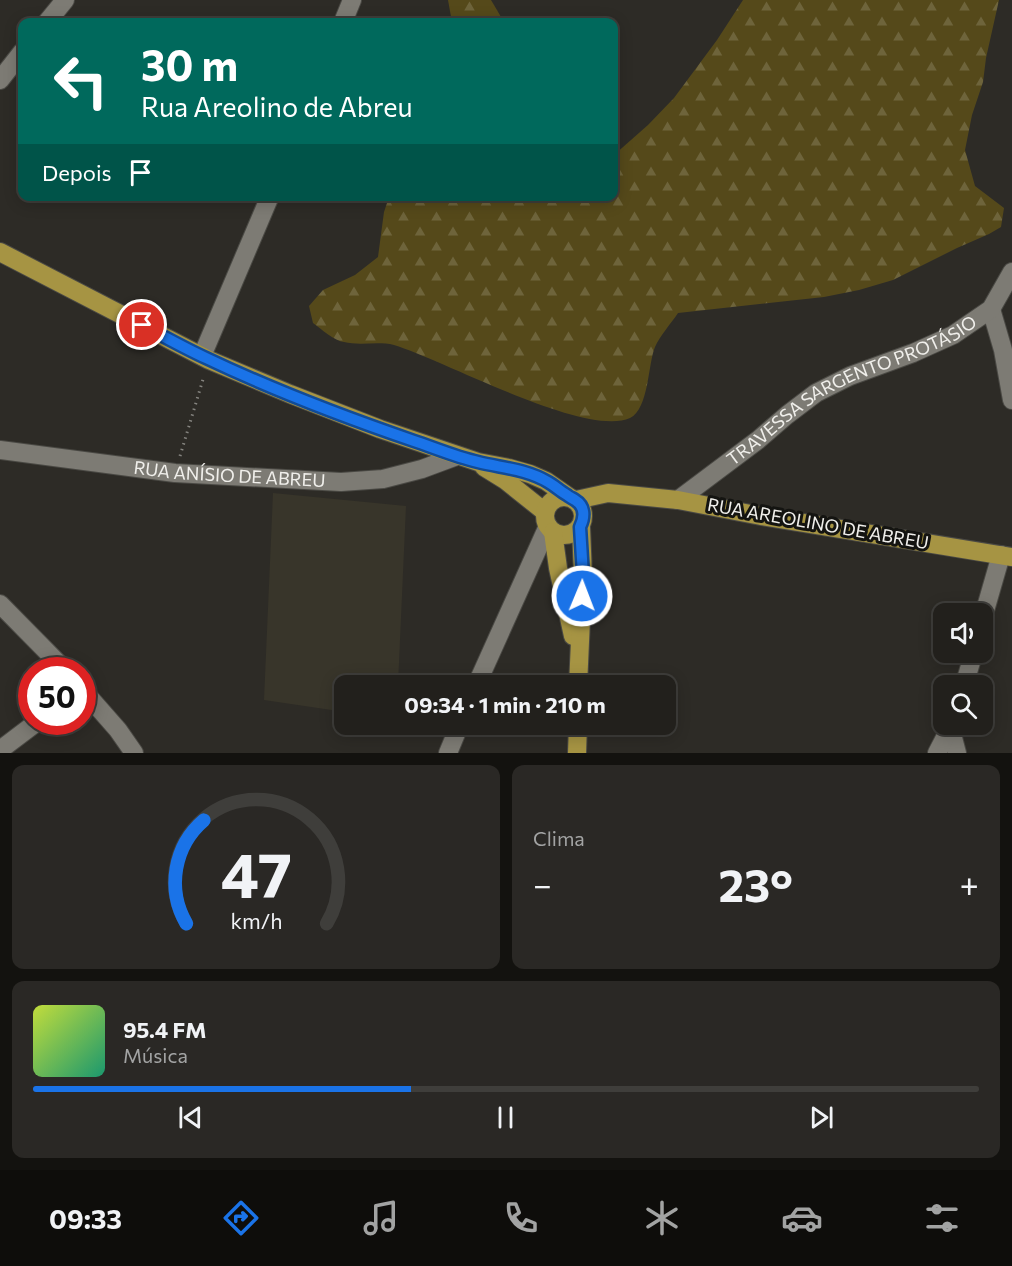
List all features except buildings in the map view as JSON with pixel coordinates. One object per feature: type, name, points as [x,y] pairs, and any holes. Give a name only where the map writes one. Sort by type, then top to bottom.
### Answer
[{"type":"main road","points":[[0,252],[206,358],[290,394],[457,456],[509,468],[546,481],[577,509],[583,575],[578,675]]},
{"type":"main road","points":[[478,462],[505,480],[560,535],[575,533],[577,509]]},
{"type":"main road","name":"RUA AREOLINO DE ABREU","points":[[577,509],[623,495],[678,500],[761,516],[1006,556]]},
{"type":"main road","points":[[577,509],[557,498],[548,506],[558,568],[579,658]]},
{"type":"main road","points":[[578,735],[578,753]]},
{"type":"street","points":[[50,18],[66,0]]},
{"type":"street","points":[[345,18],[352,0]]},
{"type":"street","points":[[0,80],[18,57]]},
{"type":"street","points":[[206,358],[268,201]]},
{"type":"street","name":"TRAVESSA SARGENTO PROTÁSIO","points":[[678,500],[816,393],[850,376],[913,353],[953,335],[992,309],[1012,272]]},
{"type":"street","points":[[992,309],[1003,350],[1012,400]]},
{"type":"street","name":"RUA ANÍSIO DE ABREU","points":[[0,450],[175,473],[352,481],[383,479],[422,469],[457,456]]},
{"type":"street","points":[[482,675],[549,523]]},
{"type":"street","points":[[989,603],[1006,556]]},
{"type":"street","points":[[0,604],[52,657]]},
{"type":"street","points":[[96,705],[134,753]]},
{"type":"street","points":[[0,750],[20,735]]},
{"type":"street","points":[[448,753],[455,735]]},
{"type":"street","points":[[938,753],[947,735]]},
{"type":"street","points":[[953,735],[957,753]]},
{"type":"path","points":[[175,473],[206,358]]},
{"type":"shaded area","points":[[273,493],[406,506],[398,675],[334,675],[334,710],[264,700]]},
{"type":"green space","points":[[448,0],[491,0],[502,18],[451,18]]},
{"type":"green space","points":[[743,0],[999,0],[983,82],[972,115],[965,150],[975,186],[1004,208],[1001,227],[893,280],[859,290],[824,297],[678,313],[655,347],[644,396],[636,413],[630,418],[609,421],[581,417],[549,408],[394,345],[356,344],[340,341],[313,323],[309,306],[323,290],[355,275],[378,257],[388,201],[618,201],[618,151],[674,98]]},
{"type":"route","points":[[142,325],[209,360],[290,394],[457,456],[530,474],[559,489],[576,500],[584,513],[584,520],[580,527],[582,596]]}]
